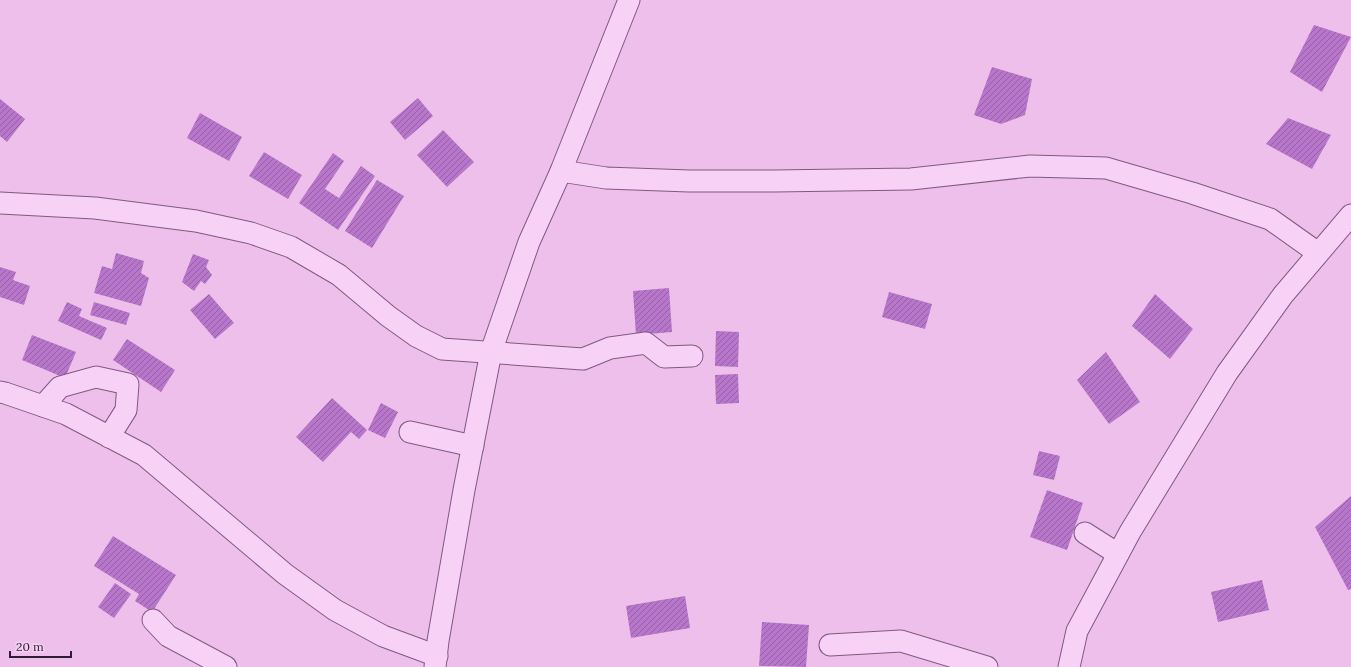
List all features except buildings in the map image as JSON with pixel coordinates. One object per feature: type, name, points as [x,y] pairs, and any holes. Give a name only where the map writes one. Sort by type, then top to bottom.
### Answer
[{"type":"street","points":[[0,392],[66,414],[144,455],[285,574],[335,610],[383,636],[436,661],[473,446],[491,352],[530,242],[561,171],[629,0]]},
{"type":"street","points":[[561,171],[606,178],[689,181],[774,181],[911,179],[1030,166],[1106,168],[1192,193],[1270,219],[1318,253]]},
{"type":"street","points":[[0,203],[95,208],[196,221],[251,232],[291,247],[339,275],[388,316],[416,336],[442,349],[582,359],[610,348],[646,343],[664,357],[692,356]]},
{"type":"street","points":[[1069,667],[1077,632],[1118,554],[1227,373],[1283,295],[1351,215]]},
{"type":"street","points":[[42,406],[60,387],[96,377],[128,384],[126,410],[110,437]]},
{"type":"street","points":[[410,432],[473,446]]},
{"type":"street","points":[[1085,533],[1118,554]]},
{"type":"street","points":[[153,620],[168,636],[226,667]]},
{"type":"street","points":[[830,645],[901,641],[987,667]]}]
